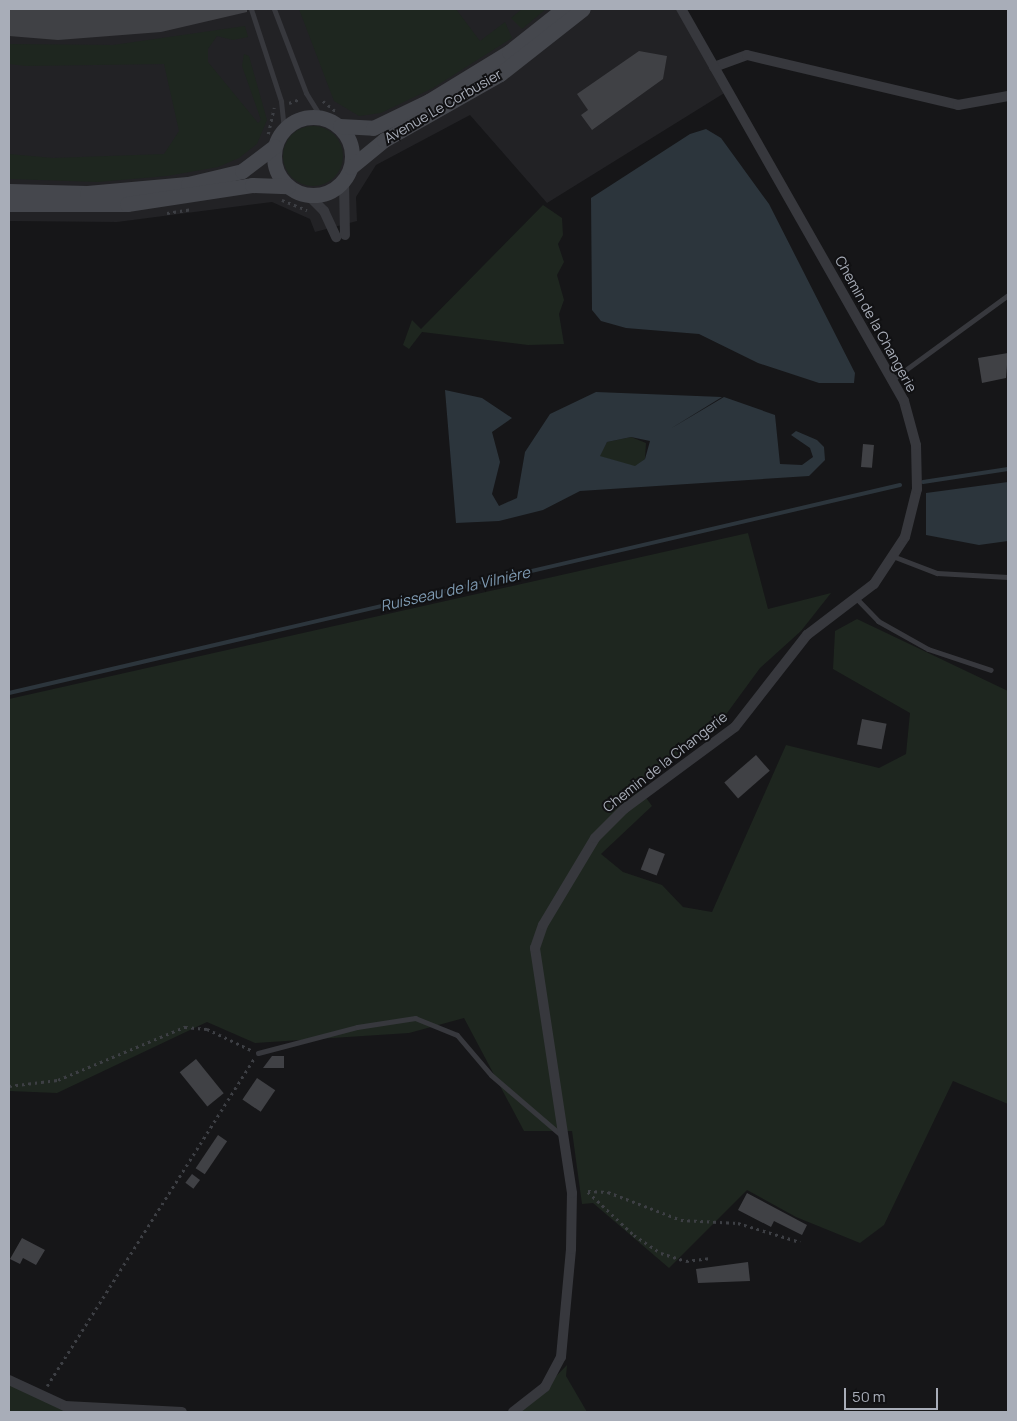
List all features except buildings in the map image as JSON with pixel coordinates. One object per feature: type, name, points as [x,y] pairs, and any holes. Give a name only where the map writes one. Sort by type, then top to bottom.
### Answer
[{"type":"street","name":"Avenue Le Corbusier","points":[[341,121],[373,128],[429,101],[509,52],[563,9]]},
{"type":"street","name":"Avenue Le Corbusier","points":[[347,174],[384,140],[500,74],[583,9]]},
{"type":"street","name":"Chemin de la Changerie","points":[[513,1412],[545,1386],[561,1357],[572,1194],[561,1135],[556,1069],[535,948],[556,901],[595,838],[618,814],[735,727],[807,635],[856,598],[895,557],[912,514],[918,465],[912,424],[893,379],[681,9]]},
{"type":"street","points":[[714,67],[747,55],[958,106],[1008,96]]},
{"type":"street","points":[[9,191],[107,193],[188,184],[242,171],[284,129],[301,118],[320,117],[341,121],[350,143],[340,236],[324,212],[308,195],[288,186],[252,185],[127,204],[9,204]]},
{"type":"street","points":[[270,143],[276,168],[288,186]]},
{"type":"street","points":[[308,195],[328,192],[347,174]]},
{"type":"street","points":[[9,1380],[65,1406],[182,1412]]},
{"type":"lane","points":[[251,9],[282,106],[284,129]]},
{"type":"lane","points":[[274,9],[308,96],[320,117]]},
{"type":"lane","points":[[893,379],[1008,295]]},
{"type":"lane","points":[[895,557],[937,573],[1008,578]]},
{"type":"lane","points":[[856,598],[878,621],[928,649],[991,670]]},
{"type":"lane","points":[[258,1053],[357,1027],[415,1018],[458,1035],[491,1076],[561,1135]]},
{"type":"path","points":[[270,143],[271,109],[308,96],[318,93],[341,121]]},
{"type":"path","points":[[285,99],[299,95]]},
{"type":"path","points":[[9,1086],[58,1080],[185,1027],[207,1029],[258,1053],[41,1395]]},
{"type":"path","points":[[572,1194],[588,1191],[608,1192],[681,1220],[738,1223],[800,1242]]},
{"type":"path","points":[[588,1191],[634,1235],[661,1253],[686,1261],[710,1258]]},
{"type":"shaded area","points":[[9,9],[681,9],[726,92],[547,203],[470,115],[376,165],[356,197],[357,221],[315,232],[310,219],[272,202],[117,222],[9,221]]},
{"type":"shaded area","points":[[299,9],[456,9],[480,41],[505,22],[512,38],[433,88],[381,113],[359,116],[334,101]]},
{"type":"shaded area","points":[[522,9],[546,9],[522,29],[511,18]]},
{"type":"shaded area","points":[[245,26],[248,37],[233,40],[217,36],[208,49],[208,62],[258,123],[261,120],[242,66],[244,54],[249,56],[267,120],[257,144],[239,158],[218,167],[167,176],[98,182],[9,179],[9,154],[53,158],[164,154],[179,131],[164,64],[26,66],[9,64],[9,44],[113,45]]},
{"type":"shaded area","points":[[313,126],[330,131],[338,139],[343,156],[338,173],[330,181],[313,186],[296,181],[288,173],[283,156],[288,139],[296,131]]},
{"type":"shaded area","points":[[706,129],[721,138],[769,204],[855,373],[854,383],[819,383],[758,363],[699,334],[626,328],[601,321],[592,310],[591,198],[690,134]]},
{"type":"shaded area","points":[[543,205],[562,218],[563,235],[558,244],[564,262],[557,275],[564,300],[559,314],[564,344],[528,345],[422,332],[409,349],[403,345],[412,320],[421,329]]},
{"type":"shaded area","points":[[445,390],[482,398],[512,418],[492,432],[500,462],[492,494],[499,506],[517,498],[525,452],[550,414],[596,392],[722,397],[670,429],[724,397],[775,415],[780,464],[802,465],[813,457],[810,448],[791,435],[796,431],[817,440],[824,447],[825,460],[809,476],[580,491],[543,510],[499,521],[456,523]],"holes":[[[631,437],[650,441],[645,459],[635,466],[600,456],[607,442]]]},
{"type":"shaded area","points":[[631,437],[646,443],[645,459],[635,467],[599,456],[607,442]]},
{"type":"shaded area","points":[[1008,482],[1008,541],[979,545],[926,535],[926,493]]},
{"type":"shaded area","points":[[748,533],[768,609],[831,593],[801,631],[760,668],[719,724],[637,785],[652,806],[601,854],[623,872],[662,885],[683,907],[712,912],[786,745],[879,768],[906,754],[910,713],[833,669],[835,631],[857,619],[1008,691],[1008,1104],[953,1081],[884,1225],[860,1243],[796,1217],[747,1190],[669,1268],[593,1203],[582,1204],[572,1131],[524,1131],[464,1018],[409,1033],[255,1043],[207,1022],[57,1093],[9,1091],[9,699]]},
{"type":"shaded area","points":[[567,1365],[566,1376],[587,1412],[521,1412]]},
{"type":"shaded area","points":[[9,1385],[94,1412],[9,1412]]},
{"type":"waterway","name":"Ruisseau de la Vilnière","points":[[923,482],[1008,469]]},
{"type":"waterway","name":"Ruisseau de la Vilnière","points":[[9,693],[900,485]]}]
